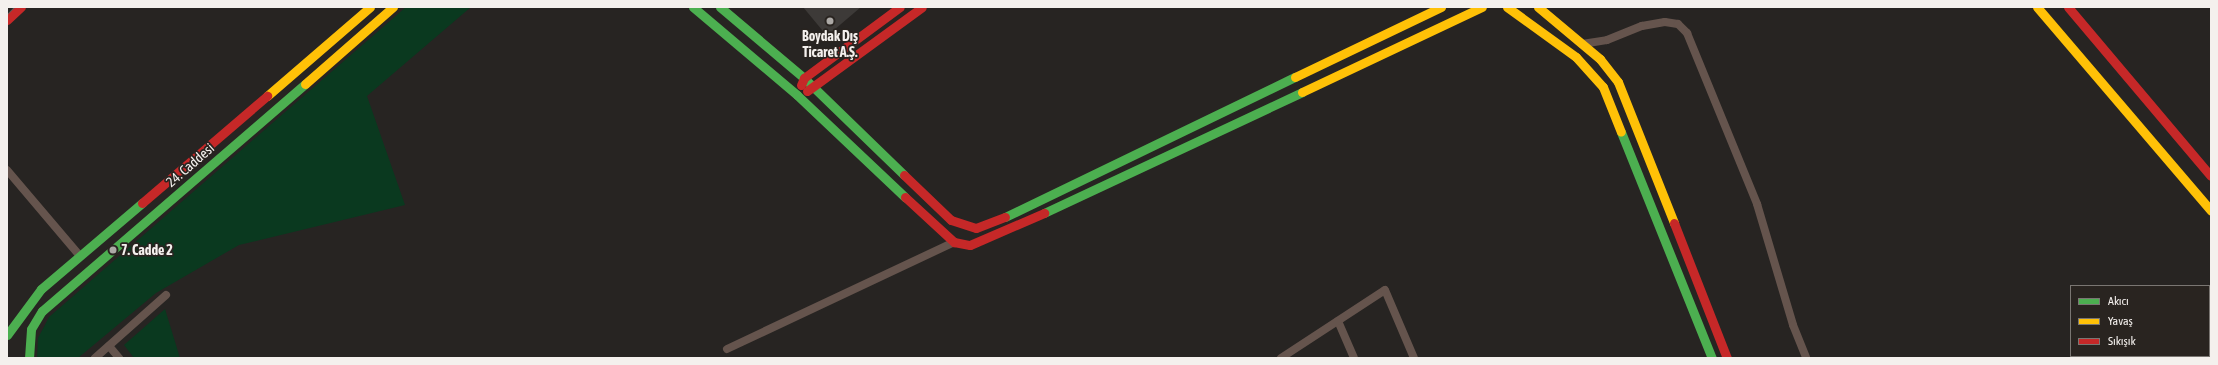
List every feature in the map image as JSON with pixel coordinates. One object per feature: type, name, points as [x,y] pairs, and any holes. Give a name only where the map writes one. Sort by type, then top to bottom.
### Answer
[{"type":"main road","points":[[7,20],[21,7]]},
{"type":"main road","name":"24. Caddesi","points":[[7,335],[41,289],[370,7]]},
{"type":"main road","name":"24. Caddesi","points":[[29,358],[31,329],[42,311],[393,7]]},
{"type":"main road","points":[[693,7],[797,95],[954,242],[970,245],[995,236],[1482,7]]},
{"type":"main road","points":[[720,7],[804,78],[951,220],[976,228],[988,225],[1440,7]]},
{"type":"main road","points":[[797,95],[804,78],[900,7]]},
{"type":"main road","points":[[797,95],[814,88],[922,7]]},
{"type":"main road","points":[[1506,7],[1576,56],[1605,90],[1712,358]]},
{"type":"main road","points":[[1538,7],[1606,66],[1623,91],[1727,358]]},
{"type":"main road","points":[[2037,7],[2211,211]]},
{"type":"main road","points":[[2068,7],[2211,176]]},
{"type":"street","points":[[1582,44],[1607,40],[1642,26],[1665,22],[1678,24],[1687,33],[1757,204],[1793,325],[1806,358]]},
{"type":"street","points":[[7,170],[80,256]]},
{"type":"street","points":[[727,349],[954,242]]},
{"type":"street","points":[[1281,358],[1385,290],[1414,358]]},
{"type":"street","points":[[95,358],[166,295]]},
{"type":"street","points":[[1338,321],[1354,358]]},
{"type":"street","points":[[109,346],[119,358]]},
{"type":"street","points":[[1294,350],[1298,358]]},
{"type":"green space","points":[[406,7],[471,7],[367,96],[405,205],[239,245],[156,293],[78,358],[37,358],[38,338],[49,317]]},
{"type":"green space","points":[[165,309],[180,358],[134,358],[124,345]]},
{"type":"building","name":"Boydak Dış Ticaret A.Ş.","points":[[803,7],[861,7],[827,36]]},
{"type":"tram line","points":[[7,14],[14,7]]},
{"type":"traffic: fast","points":[[693,7],[797,95],[905,197]]},
{"type":"traffic: fast","points":[[720,7],[804,78],[904,175]]},
{"type":"traffic: fast","points":[[1005,217],[1295,77]]},
{"type":"traffic: fast","points":[[29,358],[31,329],[42,311],[305,84]]},
{"type":"traffic: fast","points":[[1044,213],[1302,92]]},
{"type":"traffic: fast","points":[[1621,132],[1712,358]]},
{"type":"traffic: fast","points":[[7,335],[41,289],[142,203]]},
{"type":"traffic: slow","points":[[267,96],[370,7]]},
{"type":"traffic: slow","points":[[305,84],[393,7]]},
{"type":"traffic: slow","points":[[1295,77],[1441,7]]},
{"type":"traffic: slow","points":[[1302,92],[1482,7]]},
{"type":"traffic: slow","points":[[1507,7],[1576,57],[1603,87],[1621,132]]},
{"type":"traffic: slow","points":[[1538,7],[1600,59],[1618,82],[1674,223]]},
{"type":"traffic: slow","points":[[2037,7],[2211,211]]},
{"type":"traffic: jam","points":[[7,20],[21,7]]},
{"type":"traffic: jam","points":[[801,85],[804,78],[900,7]]},
{"type":"traffic: jam","points":[[807,91],[922,7]]},
{"type":"traffic: jam","points":[[2068,7],[2211,176]]},
{"type":"traffic: jam","points":[[142,203],[267,96]]},
{"type":"traffic: jam","points":[[904,175],[951,220],[976,228],[1005,217]]},
{"type":"traffic: jam","points":[[905,197],[954,242],[970,245],[1044,213]]},
{"type":"traffic: jam","points":[[1674,223],[1727,358]]},
{"type":"place","name":"Boydak Dış Ticaret A.Ş.","points":[[830,21]]},
{"type":"place","name":"7. Cadde 2","points":[[113,250]]}]
